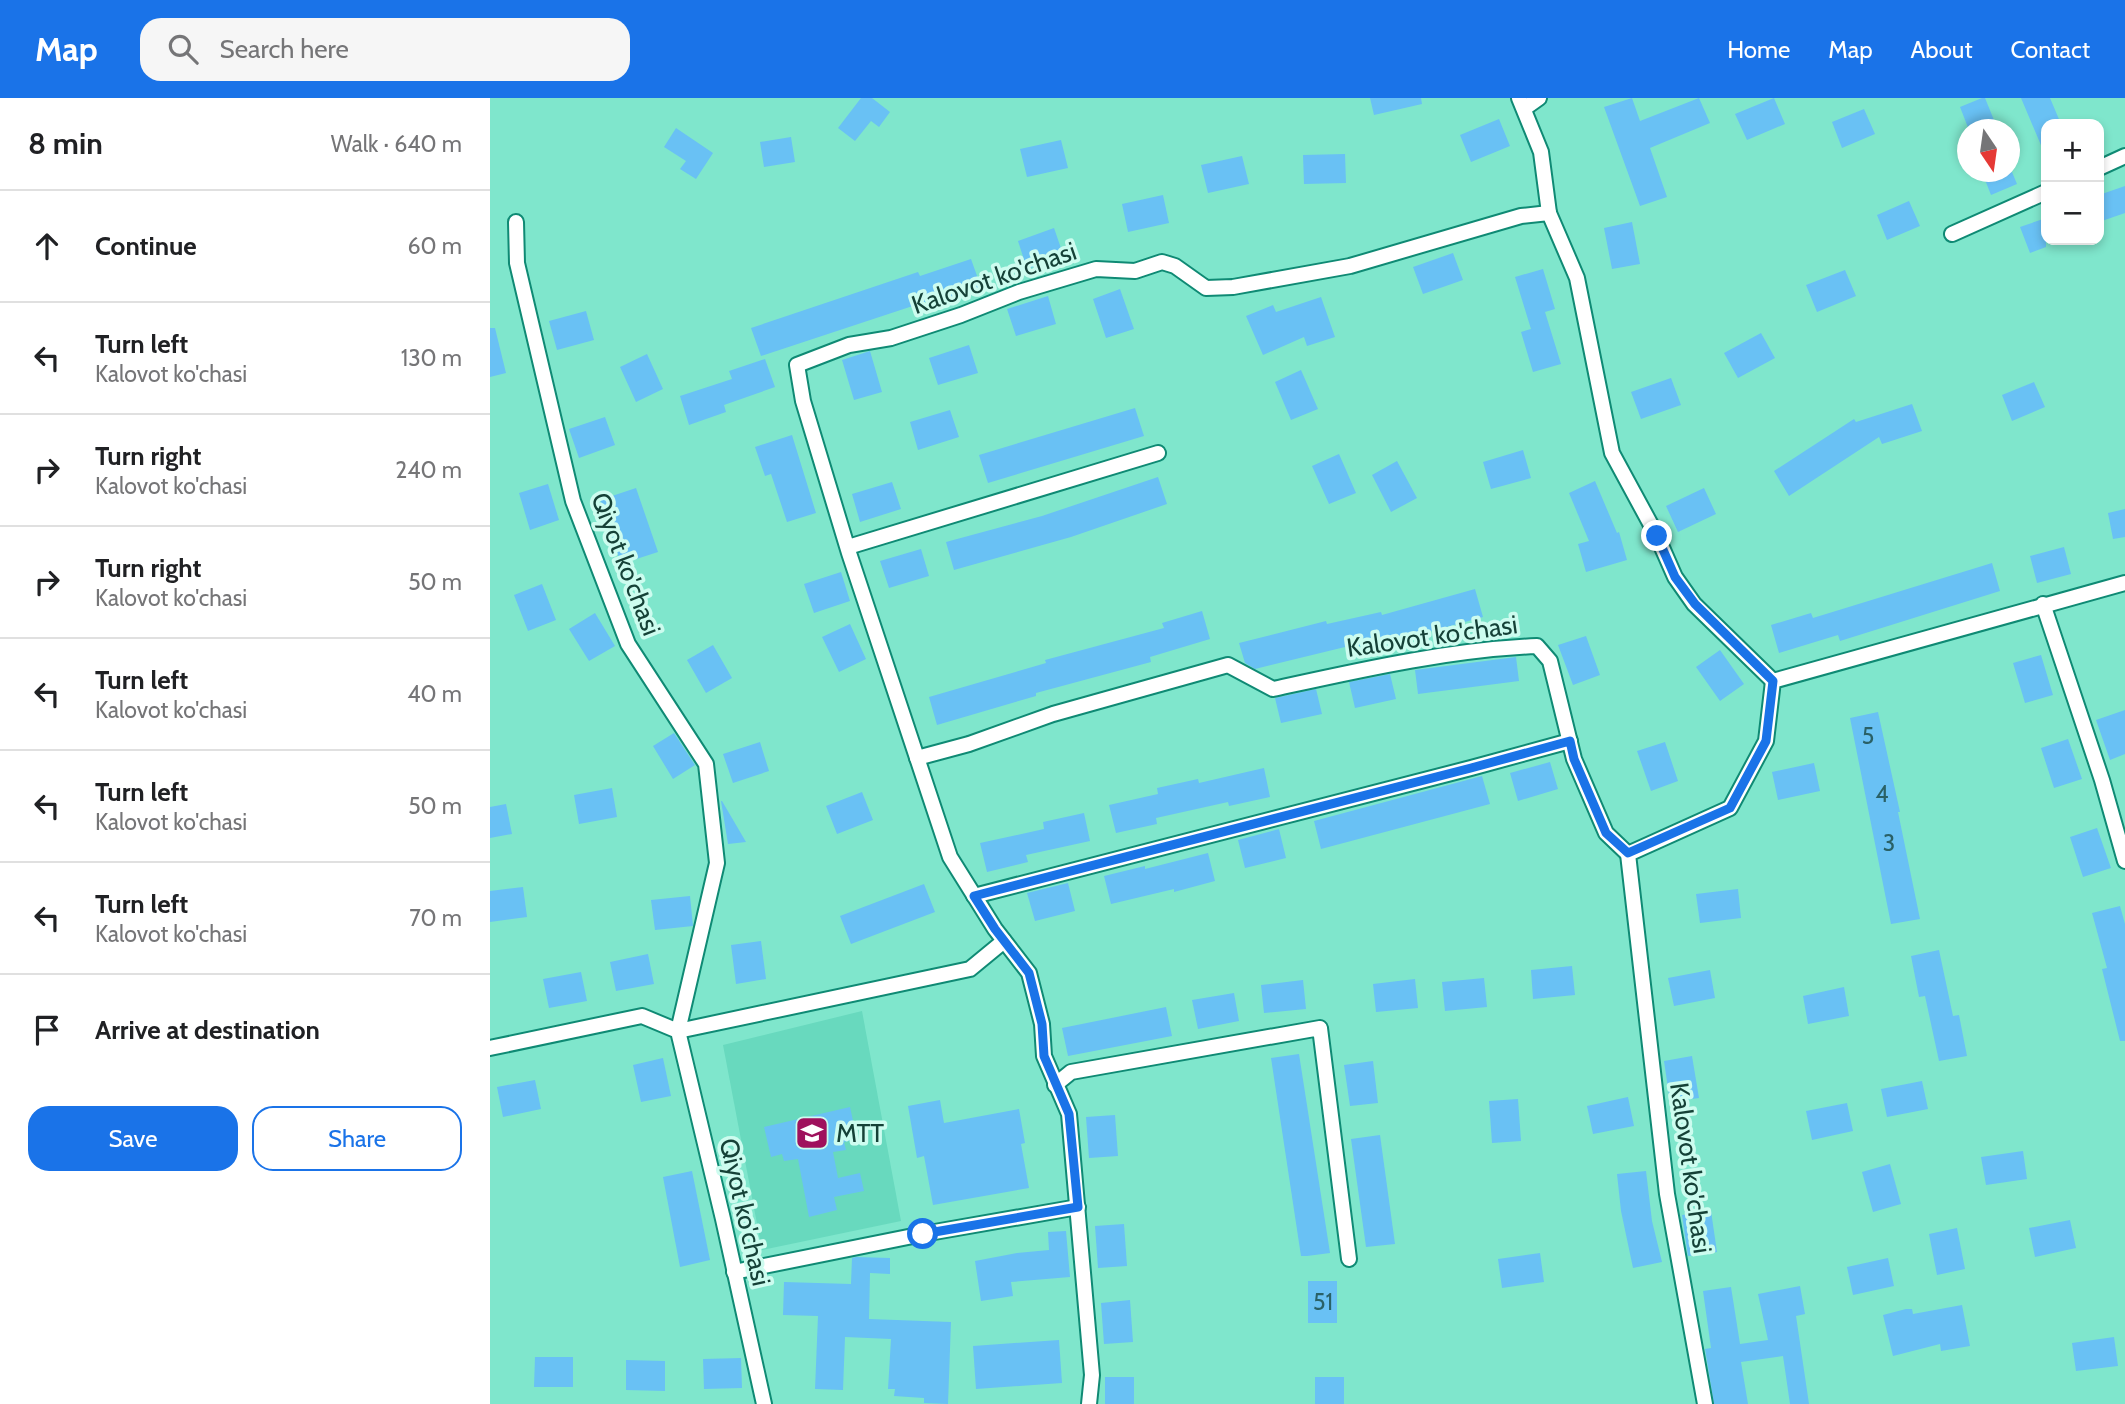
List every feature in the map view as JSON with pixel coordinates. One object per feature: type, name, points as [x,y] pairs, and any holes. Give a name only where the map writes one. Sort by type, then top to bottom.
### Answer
[{"type":"street","points":[[1539,98],[1522,103],[1541,152],[1549,214],[1577,278],[1612,453],[1657,536],[1675,577],[1695,604],[1773,681]]},
{"type":"street","points":[[2104,166],[2125,156]]},
{"type":"street","points":[[1951,234],[2041,194]]},
{"type":"street","name":"Kalovot ko'chasi","points":[[1089,1404],[1092,1375],[1069,1114],[1044,1056],[1042,1024],[1029,973],[1004,941],[950,857],[848,547],[803,401],[797,365],[849,345],[891,338],[1019,292],[1096,269],[1135,271],[1162,262],[1175,266],[1206,288],[1233,287],[1350,266],[1521,216],[1549,214]]},
{"type":"street","name":"Qiyot ko'chasi","points":[[516,222],[517,263],[573,500],[628,644],[706,764],[717,863],[678,1031],[764,1404]]},
{"type":"street","points":[[848,547],[1158,453]]},
{"type":"street","points":[[1773,681],[2125,583]]},
{"type":"street","points":[[2043,604],[2102,780],[2125,861]]},
{"type":"street","name":"Kalovot ko'chasi","points":[[917,758],[969,744],[1053,714],[1228,665],[1273,689],[1407,659],[1505,647],[1537,646],[1549,662],[1574,759],[1606,833],[1628,853],[1667,1194],[1705,1404]]},
{"type":"street","points":[[1628,853],[1730,808],[1766,741],[1773,681]]},
{"type":"street","points":[[974,896],[1570,741]]},
{"type":"street","points":[[490,1048],[642,1016],[678,1031],[970,969],[1004,941]]},
{"type":"street","points":[[1055,1085],[1071,1072],[1320,1028],[1349,1259]]},
{"type":"street","points":[[734,1272],[923,1234],[1078,1207]]},
{"type":"shaded area","name":"MTT","points":[[862,1011],[901,1221],[762,1250],[723,1045]]},
{"type":"building","points":[[861,98],[872,98],[890,112],[879,127],[871,121],[855,141],[838,128]]},
{"type":"building","points":[[1370,98],[1421,98],[1422,104],[1374,115]]},
{"type":"building","points":[[1632,98],[1640,121],[1699,98],[1710,123],[1650,148],[1667,197],[1640,206],[1604,107]]},
{"type":"building","points":[[1774,98],[1785,124],[1747,140],[1735,114]]},
{"type":"building","points":[[1985,98],[1994,119],[1965,119],[1960,107]]},
{"type":"building","points":[[2021,98],[2050,98],[2059,119],[2041,119],[2041,145]]},
{"type":"building","points":[[1864,109],[1875,134],[1842,148],[1832,122]]},
{"type":"building","points":[[1499,119],[1510,146],[1471,162],[1460,135]]},
{"type":"building","points":[[676,128],[713,153],[696,179],[680,169],[686,161],[664,147]]},
{"type":"building","points":[[791,137],[795,162],[764,167],[760,142]]},
{"type":"building","points":[[1061,140],[1068,168],[1027,177],[1020,149]]},
{"type":"building","points":[[1345,154],[1346,183],[1304,184],[1303,155]]},
{"type":"building","points":[[1242,156],[1249,184],[1208,193],[1201,165]]},
{"type":"building","points":[[1986,182],[2016,182],[2017,184],[1991,195]]},
{"type":"building","points":[[2125,186],[2125,213],[2104,220],[2104,193]]},
{"type":"building","points":[[1163,195],[1169,223],[1128,232],[1122,204]]},
{"type":"building","points":[[1909,201],[1920,226],[1887,240],[1877,215]]},
{"type":"building","points":[[2041,220],[2041,245],[2046,247],[2030,253],[2020,227]]},
{"type":"building","points":[[1632,222],[1640,264],[1612,269],[1604,228]]},
{"type":"building","points":[[1054,228],[1064,257],[1027,269],[1018,241]]},
{"type":"building","points":[[1453,253],[1463,280],[1423,294],[1413,267]]},
{"type":"building","points":[[971,259],[981,287],[945,300],[943,296],[761,356],[751,328],[918,272],[920,276]]},
{"type":"building","points":[[1543,269],[1555,309],[1545,312],[1561,364],[1533,372],[1521,332],[1531,329],[1515,277]]},
{"type":"building","points":[[1845,270],[1856,296],[1817,312],[1806,285]]},
{"type":"building","points":[[1120,289],[1134,329],[1106,338],[1093,299]]},
{"type":"building","points":[[1048,296],[1056,324],[1016,336],[1007,309]]},
{"type":"building","points":[[1321,297],[1335,337],[1307,346],[1304,337],[1263,355],[1246,316],[1273,305],[1276,312]]},
{"type":"building","points":[[586,311],[594,340],[557,350],[549,321]]},
{"type":"building","points":[[490,328],[495,328],[506,373],[490,377]]},
{"type":"building","points":[[1761,333],[1775,358],[1738,378],[1724,353]]},
{"type":"building","points":[[969,345],[978,373],[938,385],[929,358]]},
{"type":"building","points":[[870,351],[882,392],[854,400],[842,360]]},
{"type":"building","points":[[647,354],[663,389],[636,402],[620,367]]},
{"type":"building","points":[[765,359],[775,387],[724,405],[726,412],[689,425],[680,396],[732,379],[729,371]]},
{"type":"building","points":[[1301,370],[1318,409],[1291,420],[1275,382]]},
{"type":"building","points":[[1671,378],[1681,405],[1641,419],[1631,392]]},
{"type":"building","points":[[2034,382],[2045,407],[2012,421],[2002,395]]},
{"type":"building","points":[[1912,404],[1922,431],[1882,444],[1879,437],[1789,496],[1774,471],[1854,419],[1856,422]]},
{"type":"building","points":[[1135,408],[1144,436],[988,483],[979,455]]},
{"type":"building","points":[[950,410],[959,437],[918,450],[910,422]]},
{"type":"building","points":[[605,417],[615,445],[579,458],[569,429]]},
{"type":"building","points":[[792,435],[816,513],[787,522],[771,474],[765,476],[755,447]]},
{"type":"building","points":[[1523,450],[1531,478],[1491,489],[1483,462]]},
{"type":"building","points":[[1339,454],[1356,493],[1329,504],[1312,466]]},
{"type":"building","points":[[1397,461],[1417,498],[1391,512],[1372,475]]},
{"type":"building","points":[[1158,477],[1167,504],[1071,537],[954,570],[946,542],[1042,516]]},
{"type":"building","points":[[1595,481],[1617,533],[1619,532],[1627,560],[1586,572],[1578,544],[1589,541],[1569,493]]},
{"type":"building","points":[[892,482],[901,509],[860,522],[852,494]]},
{"type":"building","points":[[548,484],[559,520],[530,530],[519,493]]},
{"type":"building","points":[[636,488],[658,552],[621,564],[600,500]]},
{"type":"building","points":[[1704,488],[1716,514],[1678,532],[1666,506]]},
{"type":"building","points":[[2125,509],[2125,537],[2113,539],[2108,513]]},
{"type":"building","points":[[2064,547],[2071,574],[2037,583],[2030,556]]},
{"type":"building","points":[[921,549],[929,576],[889,588],[880,561]]},
{"type":"building","points":[[1992,563],[2000,591],[1840,641],[1838,635],[1779,653],[1771,625],[1811,613],[1813,618]]},
{"type":"building","points":[[841,572],[850,601],[814,613],[804,584]]},
{"type":"building","points":[[542,584],[556,620],[528,631],[514,595]]},
{"type":"building","points":[[1475,589],[1483,617],[1399,640],[1398,638],[1346,649],[1345,647],[1255,669],[1245,663],[1239,643],[1326,621],[1327,624],[1381,612],[1382,615]]},
{"type":"building","points":[[1202,611],[1210,639],[1150,657],[1151,662],[1036,693],[1036,696],[937,725],[929,697],[1046,663],[1045,660],[1164,628],[1162,623]]},
{"type":"building","points":[[595,613],[615,646],[589,661],[569,629]]},
{"type":"building","points":[[850,624],[866,659],[839,672],[822,637]]},
{"type":"building","points":[[1586,636],[1600,675],[1573,685],[1558,645]]},
{"type":"building","points":[[713,645],[732,678],[706,693],[687,660]]},
{"type":"building","points":[[1720,650],[1744,684],[1720,701],[1696,667]]},
{"type":"building","points":[[2041,655],[2053,695],[2025,703],[2013,663]]},
{"type":"building","points":[[1516,657],[1519,681],[1418,694],[1415,670]]},
{"type":"building","points":[[1390,674],[1396,699],[1355,708],[1349,682]]},
{"type":"building","points":[[1316,689],[1322,714],[1281,723],[1275,698]]},
{"type":"building","points":[[2125,710],[2125,754],[2110,760],[2096,720]]},
{"type":"building","points":[[1878,712],[1920,919],[1891,924],[1850,718]]},
{"type":"building","points":[[674,733],[695,765],[673,779],[653,746]]},
{"type":"building","points":[[2068,739],[2082,779],[2054,788],[2041,748]]},
{"type":"building","points":[[760,742],[769,771],[733,783],[723,754]]},
{"type":"building","points":[[1665,742],[1678,781],[1651,791],[1637,751]]},
{"type":"building","points":[[1550,762],[1558,789],[1518,801],[1510,773]]},
{"type":"building","points":[[1814,763],[1820,791],[1778,800],[1772,772]]},
{"type":"building","points":[[1264,768],[1270,797],[1229,806],[1228,802],[1156,818],[1157,824],[1116,833],[1109,805],[1158,794],[1157,788],[1198,779],[1199,783]]},
{"type":"building","points":[[1482,776],[1490,804],[1321,849],[1314,821]]},
{"type":"building","points":[[612,788],[617,817],[579,824],[574,795]]},
{"type":"building","points":[[862,792],[873,820],[837,834],[826,806]]},
{"type":"building","points":[[722,801],[746,842],[728,844]]},
{"type":"building","points":[[506,804],[512,834],[490,838],[490,807]]},
{"type":"building","points":[[1084,813],[1090,841],[1026,855],[1028,862],[987,872],[980,843],[1044,829],[1043,822]]},
{"type":"building","points":[[2097,828],[2111,868],[2083,877],[2070,837]]},
{"type":"building","points":[[1279,829],[1286,858],[1245,868],[1238,840]]},
{"type":"building","points":[[1208,853],[1215,881],[1111,904],[1104,876]]},
{"type":"building","points":[[1068,883],[1075,911],[1035,921],[1027,893]]},
{"type":"building","points":[[924,884],[935,912],[851,944],[840,916]]},
{"type":"building","points":[[523,887],[527,917],[490,922],[490,891]]},
{"type":"building","points":[[1738,889],[1741,918],[1700,923],[1696,894]]},
{"type":"building","points":[[690,896],[693,926],[655,930],[651,900]]},
{"type":"building","points":[[2120,906],[2125,924],[2125,1041],[2120,1041],[2102,969],[2107,968],[2092,913]]},
{"type":"building","points":[[761,941],[766,979],[736,984],[731,945]]},
{"type":"building","points":[[1939,950],[1953,1016],[1959,1015],[1967,1056],[1939,1061],[1925,996],[1919,997],[1911,956]]},
{"type":"building","points":[[648,954],[654,984],[616,991],[610,962]]},
{"type":"building","points":[[1572,966],[1575,995],[1533,999],[1531,970]]},
{"type":"building","points":[[1710,970],[1715,998],[1674,1006],[1668,978]]},
{"type":"building","points":[[581,972],[587,1001],[549,1008],[543,979]]},
{"type":"building","points":[[1484,978],[1487,1007],[1445,1011],[1442,982]]},
{"type":"building","points":[[1415,979],[1418,1008],[1376,1012],[1373,984]]},
{"type":"building","points":[[1303,980],[1306,1009],[1264,1013],[1261,985]]},
{"type":"building","points":[[1844,987],[1849,1016],[1808,1024],[1803,996]]},
{"type":"building","points":[[1234,993],[1239,1021],[1198,1029],[1192,1000]]},
{"type":"building","points":[[1166,1007],[1172,1036],[1068,1056],[1062,1028]]},
{"type":"building","points":[[1299,1054],[1330,1253],[1307,1256],[1301,1256],[1271,1058]]},
{"type":"building","points":[[1692,1056],[1699,1098],[1670,1102],[1664,1061]]},
{"type":"building","points":[[663,1058],[671,1096],[641,1102],[633,1065]]},
{"type":"building","points":[[1373,1061],[1378,1103],[1350,1106],[1344,1065]]},
{"type":"building","points":[[535,1080],[541,1109],[503,1117],[497,1087]]},
{"type":"building","points":[[1922,1081],[1928,1109],[1887,1117],[1881,1089]]},
{"type":"building","points":[[1628,1097],[1634,1126],[1593,1134],[1587,1106]]},
{"type":"building","points":[[1518,1099],[1521,1141],[1492,1143],[1489,1101]]},
{"type":"building","points":[[940,1100],[944,1123],[1019,1109],[1025,1143],[1021,1144],[1029,1188],[933,1205],[924,1156],[917,1158],[908,1106]]},
{"type":"building","points":[[1847,1103],[1853,1131],[1812,1140],[1806,1111]]},
{"type":"building","points":[[850,1107],[857,1139],[844,1142],[846,1150],[833,1152],[838,1178],[860,1173],[864,1191],[834,1197],[837,1210],[809,1217],[798,1159],[784,1161],[782,1154],[771,1157],[764,1127]]},
{"type":"building","points":[[1115,1115],[1118,1156],[1089,1158],[1086,1117]]},
{"type":"building","points":[[1380,1135],[1395,1244],[1366,1247],[1351,1139]]},
{"type":"building","points":[[2023,1151],[2027,1179],[1986,1185],[1981,1157]]},
{"type":"building","points":[[1890,1164],[1901,1204],[1873,1212],[1862,1172]]},
{"type":"building","points":[[692,1171],[710,1260],[680,1267],[663,1177]]},
{"type":"building","points":[[1646,1171],[1652,1221],[1662,1262],[1633,1268],[1621,1211],[1617,1174]]},
{"type":"building","points":[[1711,1211],[1717,1252],[1688,1256],[1682,1215]]},
{"type":"building","points":[[2070,1220],[2076,1248],[2035,1257],[2029,1228]]},
{"type":"building","points":[[1124,1224],[1127,1266],[1098,1268],[1095,1226]]},
{"type":"building","points":[[1957,1228],[1965,1269],[1937,1275],[1929,1234]]},
{"type":"building","points":[[1066,1231],[1070,1277],[1011,1282],[1013,1296],[981,1301],[975,1261],[1049,1250],[1048,1232]]},
{"type":"building","points":[[1540,1253],[1544,1282],[1502,1288],[1498,1259]]},
{"type":"building","points":[[852,1258],[890,1258],[890,1274],[870,1273],[869,1319],[951,1322],[948,1404],[924,1403],[924,1398],[894,1396],[895,1389],[888,1389],[891,1339],[845,1337],[843,1390],[815,1389],[818,1316],[783,1315],[784,1282],[851,1284]]},
{"type":"building","points":[[1888,1258],[1894,1286],[1853,1295],[1847,1267]]},
{"type":"building","points":[[1308,1281],[1337,1281],[1337,1323],[1308,1323]]},
{"type":"building","points":[[1800,1286],[1805,1314],[1796,1316],[1809,1404],[1790,1404],[1783,1356],[1741,1362],[1748,1404],[1714,1404],[1705,1349],[1711,1348],[1703,1291],[1731,1287],[1740,1344],[1768,1340],[1758,1294]]},
{"type":"building","points":[[1130,1300],[1133,1342],[1104,1344],[1101,1303]]},
{"type":"building","points":[[1962,1305],[1970,1346],[1941,1351],[1940,1344],[1893,1356],[1883,1315],[1906,1309],[1912,1309],[1913,1314]]},
{"type":"building","points":[[2114,1337],[2118,1366],[2076,1371],[2072,1343]]},
{"type":"building","points":[[1059,1340],[1062,1383],[976,1389],[973,1346]]},
{"type":"building","points":[[535,1357],[573,1357],[573,1387],[534,1387]]},
{"type":"building","points":[[741,1358],[742,1388],[704,1389],[703,1359]]},
{"type":"building","points":[[626,1360],[665,1361],[665,1391],[626,1390]]},
{"type":"building","points":[[1105,1377],[1134,1377],[1134,1404],[1105,1404]]},
{"type":"building","points":[[1315,1377],[1344,1377],[1344,1404],[1315,1404]]},
{"type":"place","name":"MTT","points":[[812,1133]]},
{"type":"route","points":[[923,1234],[1078,1207],[1069,1114],[1044,1056],[1042,1024],[1029,973],[974,896],[1570,741],[1574,759],[1606,833],[1628,853],[1730,808],[1766,741],[1773,681],[1695,604],[1675,577],[1657,536]]}]
